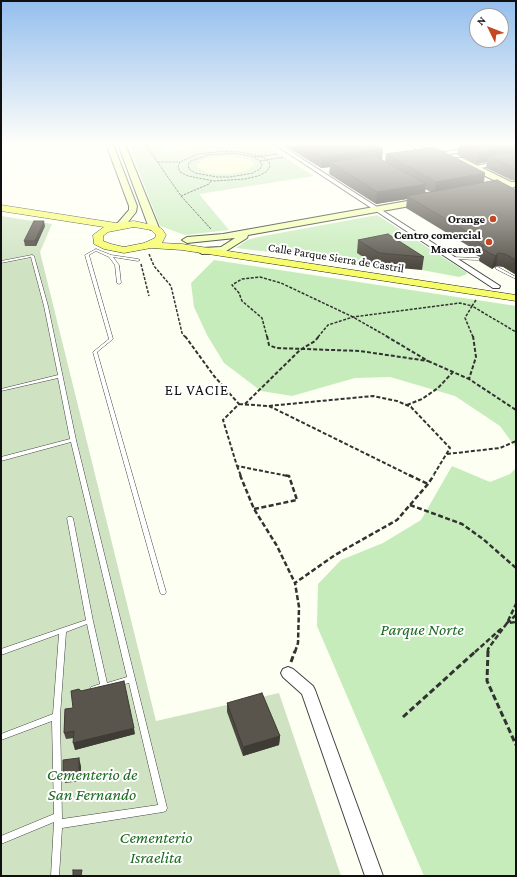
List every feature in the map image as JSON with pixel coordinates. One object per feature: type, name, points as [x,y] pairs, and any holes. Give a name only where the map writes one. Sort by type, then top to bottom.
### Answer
[{"type":"main road","name":"Calle Parque Sierra de Castril","points":[[1,208],[119,225],[134,224],[187,240],[227,247],[516,289]]},
{"type":"main road","points":[[1,212],[74,224],[88,229],[98,235],[105,230],[119,225]]},
{"type":"main road","points":[[150,245],[158,240],[158,232]]},
{"type":"main road","name":"Calle Parque Sierra de Castril","points":[[98,235],[98,242],[108,247],[124,250],[150,245],[202,250],[516,298]]},
{"type":"street","points":[[119,225],[133,210],[133,206],[125,185]]},
{"type":"street","points":[[138,185],[158,232]]},
{"type":"street","points":[[341,185],[496,286]]},
{"type":"street","points":[[492,185],[498,188]]},
{"type":"street","points":[[477,191],[498,188],[514,188]]},
{"type":"street","points":[[187,240],[256,231],[436,198]]},
{"type":"street","points":[[202,250],[223,250],[234,241],[256,231]]},
{"type":"street","points":[[288,673],[308,690],[374,876]]},
{"type":"lane","points":[[138,260],[110,256],[96,250],[87,255],[111,339],[95,352],[163,592]]},
{"type":"lane","points":[[1,262],[32,256],[46,306],[73,440],[163,808],[58,820],[1,840]]},
{"type":"lane","points":[[110,256],[117,265],[119,284]]},
{"type":"lane","points":[[453,258],[478,258]]},
{"type":"lane","points":[[497,268],[516,278]]},
{"type":"lane","points":[[1,390],[60,376]]},
{"type":"lane","points":[[1,459],[73,440]]},
{"type":"lane","points":[[70,518],[104,686]]},
{"type":"lane","points":[[1,652],[90,621]]},
{"type":"lane","points":[[55,876],[58,820],[56,716],[63,630]]},
{"type":"lane","points":[[89,690],[131,679]]},
{"type":"lane","points":[[1,737],[56,716]]},
{"type":"path","points":[[172,185],[214,232]]},
{"type":"path","points":[[181,196],[207,185]]},
{"type":"path","points":[[150,245],[154,266],[170,286],[182,333],[214,376],[239,404]]},
{"type":"path","points":[[138,260],[143,266],[149,296]]},
{"type":"path","points":[[428,360],[360,351],[276,348],[269,345],[262,318],[253,312],[242,301],[239,293],[232,285],[242,279],[260,277],[281,283],[316,298],[353,317],[428,360],[469,379],[516,410]]},
{"type":"path","points":[[469,379],[476,357],[473,335],[465,318],[476,300]]},
{"type":"path","points":[[244,404],[300,350],[315,341],[328,325],[353,317],[435,305],[460,303],[472,306],[516,332]]},
{"type":"path","points":[[407,406],[422,399],[438,388],[452,372]]},
{"type":"path","points":[[288,673],[298,643],[298,607],[295,583],[277,546],[254,509],[237,466],[223,420],[239,404],[268,406],[373,396],[411,407],[450,448],[428,484],[397,520],[335,555],[295,583]]},
{"type":"path","points":[[268,406],[428,484]]},
{"type":"path","points":[[446,454],[500,448],[516,441]]},
{"type":"path","points":[[237,466],[289,476],[297,500],[254,509]]},
{"type":"path","points":[[410,505],[462,524],[483,539],[516,568]]},
{"type":"path","points":[[516,604],[507,623],[488,649],[487,681],[516,745]]},
{"type":"path","points":[[404,717],[516,615]]},
{"type":"path","points":[[507,623],[516,622]]},
{"type":"green space","points":[[144,185],[257,185],[199,194],[229,230],[185,235],[160,226]]},
{"type":"green space","points":[[377,215],[467,274],[459,277],[422,270],[236,248],[247,240],[258,237]]},
{"type":"green space","name":"Cementerio de San Fernando","points":[[1,216],[52,224],[40,252],[156,721],[279,693],[341,876],[1,876]]},
{"type":"green space","points":[[214,260],[516,306],[516,448],[500,426],[455,396],[390,377],[355,378],[292,396],[261,391],[224,363],[207,335],[194,307],[191,283]]},
{"type":"green space","name":"Parque Norte","points":[[452,466],[490,482],[510,474],[516,468],[516,876],[424,876],[317,626],[318,584],[341,560],[383,543],[421,520]]},
{"type":"building","points":[[366,185],[420,185],[377,192]]},
{"type":"building","name":"Centro comercial Macarena","points":[[469,185],[506,185],[516,190],[516,260],[505,254],[498,253],[495,256],[481,248],[484,246],[476,241],[481,240],[407,196]]},
{"type":"building","points":[[34,221],[44,221],[35,241],[24,241]]},
{"type":"building","points":[[388,234],[424,257],[379,253],[358,240]]},
{"type":"building","points":[[124,681],[134,728],[73,743],[74,731],[64,733],[65,709],[73,708],[71,691],[79,689],[81,691]]},
{"type":"building","points":[[262,693],[280,736],[243,747],[227,703]]},
{"type":"building","points":[[79,758],[79,773],[63,775],[63,760]]},
{"type":"building","points":[[73,870],[82,870],[81,876],[73,876]]},
{"type":"place","name":"Orange","points":[[493,219]]},
{"type":"place","name":"Centro comercial Macarena","points":[[489,242]]},
{"type":"district","name":"EL VACIE","points":[[197,390]]},
{"type":"park label","name":"Cementerio Israelita","points":[[156,848]]}]
